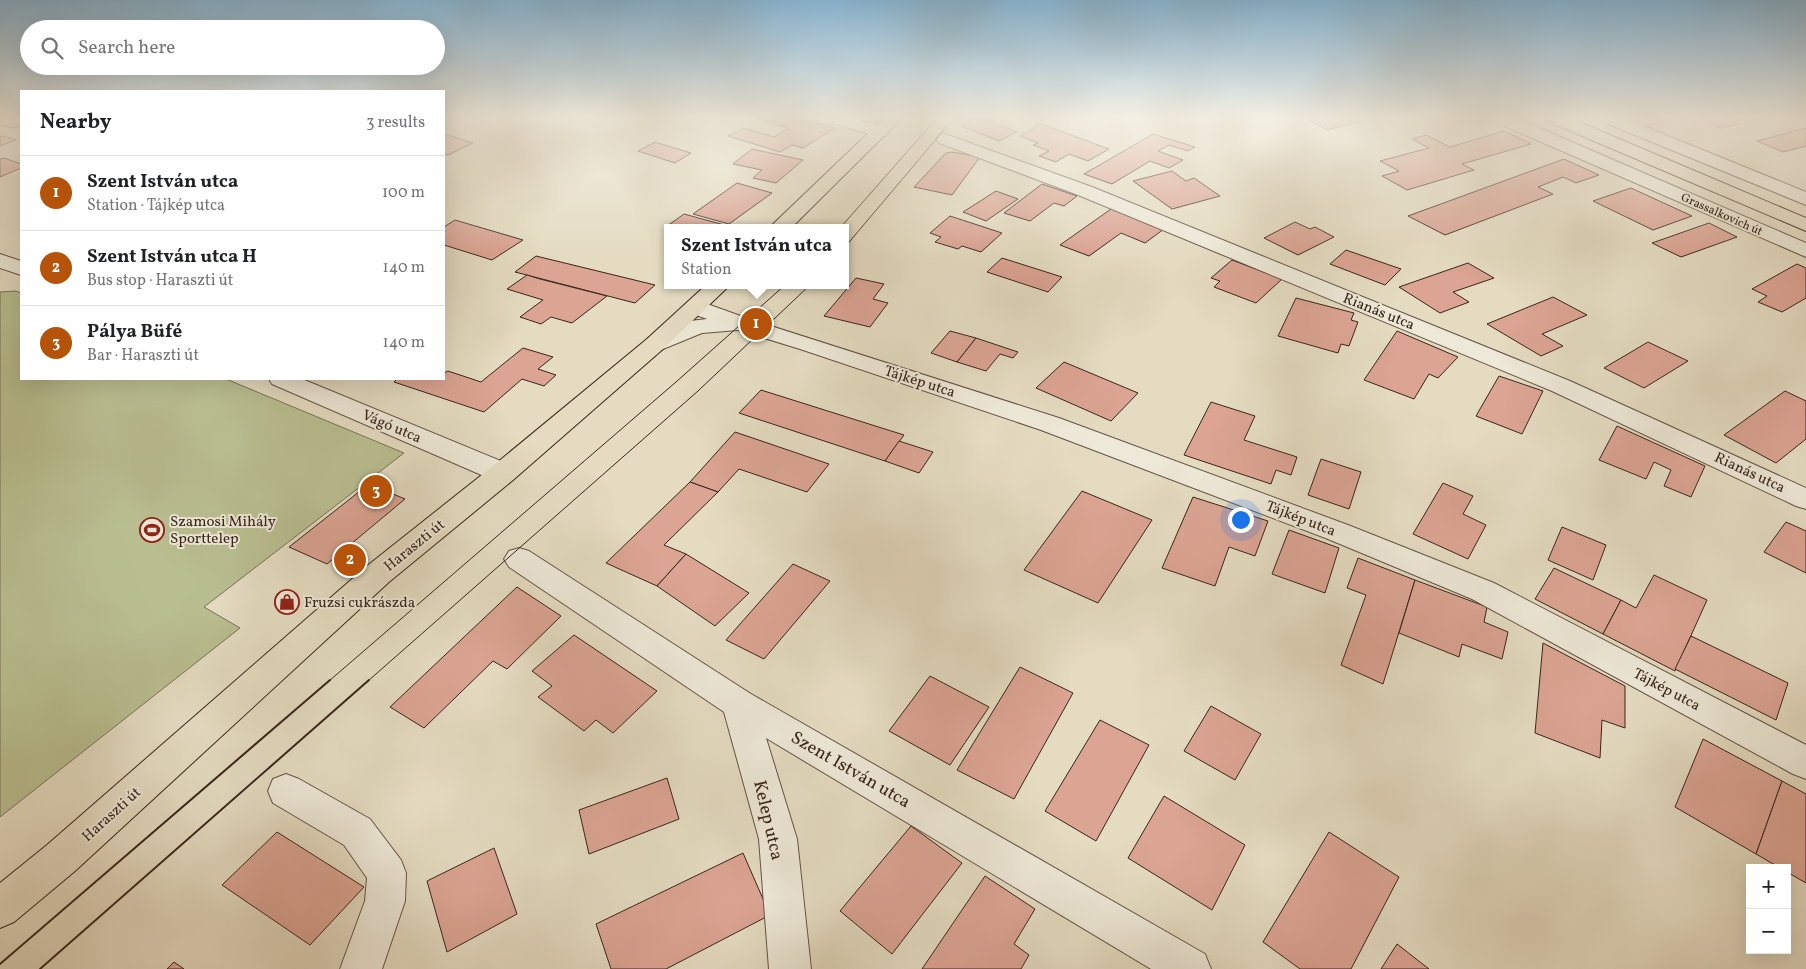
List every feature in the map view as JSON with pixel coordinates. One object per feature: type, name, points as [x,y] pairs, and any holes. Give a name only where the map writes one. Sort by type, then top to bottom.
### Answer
[{"type":"main road","points":[[783,224],[847,163]]},
{"type":"main road","name":"Grassalkovich út","points":[[1660,163],[1806,225]]},
{"type":"main road","name":"Haraszti út","points":[[0,908],[61,858],[378,574],[503,473],[655,344],[715,289]]},
{"type":"street","name":"Rianás utca","points":[[1010,163],[1085,191],[1561,386],[1806,499]]},
{"type":"street","name":"Grassalkovich út","points":[[1605,163],[1806,251]]},
{"type":"street","points":[[1719,163],[1806,199]]},
{"type":"street","name":"Tájkép utca","points":[[696,307],[741,324],[808,344],[1050,424],[1338,532],[1483,591],[1806,763]]},
{"type":"street","points":[[655,344],[698,326],[741,324]]},
{"type":"street","name":"Vágó utca","points":[[283,380],[503,473]]},
{"type":"street","name":"Szent István utca","points":[[519,559],[739,704],[1190,969]]},
{"type":"street","name":"Kelep utca","points":[[739,704],[778,839],[790,969]]},
{"type":"street","points":[[286,791],[357,832],[388,873],[385,901],[361,969]]},
{"type":"green space","name":"Szamosi Mihály Sporttelep","points":[[0,292],[20,293],[20,380],[228,380],[404,453],[204,607],[240,628],[0,817]]},
{"type":"building","points":[[0,163],[20,164],[20,168],[0,177]]},
{"type":"building","points":[[799,163],[776,183],[753,178],[762,170],[733,164]]},
{"type":"building","points":[[936,163],[975,163],[952,195],[914,187]]},
{"type":"building","points":[[1103,163],[1146,163],[1112,184],[1084,174]]},
{"type":"building","points":[[1156,163],[1177,163],[1169,168]]},
{"type":"building","points":[[1384,163],[1465,163],[1462,164],[1474,170],[1407,190],[1382,176],[1399,171]]},
{"type":"building","points":[[1552,163],[1573,163],[1599,175],[1576,183],[1563,177],[1538,187],[1553,194],[1445,235],[1408,216]]},
{"type":"building","points":[[1172,171],[1186,181],[1194,178],[1220,196],[1172,209],[1133,181]]},
{"type":"building","points":[[737,183],[772,193],[729,224],[693,214]]},
{"type":"building","points":[[1042,184],[1077,196],[1064,206],[1054,203],[1030,221],[1004,213]]},
{"type":"building","points":[[1631,188],[1692,216],[1653,230],[1593,201]]},
{"type":"building","points":[[996,191],[1018,199],[986,221],[963,212]]},
{"type":"building","points":[[1111,209],[1164,229],[1145,243],[1121,233],[1089,256],[1060,245]]},
{"type":"building","points":[[684,214],[721,224],[670,224]]},
{"type":"building","points":[[950,216],[1002,233],[981,252],[962,246],[958,249],[935,242],[941,237],[930,233]]},
{"type":"building","points":[[455,220],[523,240],[492,260],[445,245],[445,226]]},
{"type":"building","points":[[1295,222],[1310,229],[1315,227],[1334,237],[1298,255],[1264,238]]},
{"type":"building","points":[[1709,223],[1737,237],[1681,257],[1652,243]]},
{"type":"building","points":[[1346,250],[1401,269],[1385,285],[1330,264]]},
{"type":"building","points":[[536,256],[655,285],[635,303],[515,272]]},
{"type":"building","points":[[1002,258],[1062,277],[1048,292],[987,272]]},
{"type":"building","points":[[1232,260],[1282,279],[1256,303],[1214,287],[1220,281],[1211,278]]},
{"type":"building","points":[[1468,263],[1494,278],[1453,292],[1469,302],[1440,313],[1399,287]]},
{"type":"building","points":[[1797,264],[1806,268],[1806,298],[1782,312],[1758,302],[1767,296],[1752,289]]},
{"type":"building","points":[[527,275],[607,296],[572,323],[551,317],[541,324],[520,317],[543,300],[507,289]]},
{"type":"building","points":[[856,278],[884,284],[873,299],[888,303],[870,327],[824,316],[847,289],[849,289]]},
{"type":"building","points":[[1553,297],[1587,315],[1542,334],[1563,346],[1541,356],[1487,324]]},
{"type":"building","points":[[1296,298],[1354,313],[1351,320],[1358,322],[1349,346],[1341,344],[1338,353],[1278,336]]},
{"type":"building","points":[[950,331],[976,338],[957,362],[931,353]]},
{"type":"building","points":[[1397,331],[1458,357],[1438,378],[1429,374],[1414,399],[1364,380]]},
{"type":"building","points":[[976,338],[1018,352],[1013,358],[1000,354],[986,371],[957,362]]},
{"type":"building","points":[[1648,342],[1688,361],[1644,388],[1604,368]]},
{"type":"building","points":[[523,348],[553,357],[538,369],[556,375],[544,386],[522,379],[484,412],[394,382],[396,380],[445,380],[445,372],[448,371],[481,382]]},
{"type":"building","points":[[1064,362],[1138,393],[1111,421],[1036,388]]},
{"type":"building","points":[[1499,376],[1543,391],[1522,434],[1476,416]]},
{"type":"building","points":[[761,390],[904,435],[885,461],[739,413]]},
{"type":"building","points":[[1785,391],[1806,401],[1806,439],[1776,463],[1724,435]]},
{"type":"building","points":[[1211,402],[1255,416],[1244,440],[1297,457],[1291,475],[1276,470],[1271,484],[1184,455]]},
{"type":"building","points":[[1617,426],[1705,466],[1691,497],[1664,486],[1671,470],[1654,462],[1646,479],[1599,460]]},
{"type":"building","points":[[735,432],[829,464],[807,492],[739,469],[718,492],[690,482]]},
{"type":"building","points":[[899,441],[933,452],[919,473],[885,461]]},
{"type":"building","points":[[1321,459],[1361,472],[1349,509],[1308,495]]},
{"type":"building","points":[[690,482],[718,492],[664,545],[686,554],[657,586],[606,563]]},
{"type":"building","points":[[1443,483],[1473,496],[1463,514],[1486,525],[1468,559],[1413,534]]},
{"type":"building","points":[[369,484],[405,499],[327,564],[289,547]]},
{"type":"building","points":[[1082,491],[1152,520],[1098,603],[1024,570]]},
{"type":"building","points":[[1193,497],[1268,521],[1255,556],[1229,547],[1215,586],[1162,568]]},
{"type":"building","points":[[1786,522],[1806,531],[1806,573],[1764,552]]},
{"type":"building","points":[[1562,527],[1606,545],[1593,580],[1548,560]]},
{"type":"building","points":[[1289,530],[1339,548],[1325,593],[1272,574]]},
{"type":"building","points":[[686,554],[749,593],[715,626],[657,586]]},
{"type":"building","points":[[1358,558],[1415,580],[1383,684],[1341,665],[1366,595],[1347,588]]},
{"type":"building","points":[[793,564],[830,581],[764,659],[726,640]]},
{"type":"building","points":[[1554,568],[1621,600],[1603,634],[1535,599]]},
{"type":"building","points":[[1654,575],[1707,600],[1675,671],[1603,634],[1621,600],[1636,608]]},
{"type":"building","points":[[1415,580],[1487,607],[1484,622],[1508,632],[1502,659],[1462,644],[1459,657],[1399,633]]},
{"type":"building","points":[[517,587],[561,616],[507,669],[493,661],[424,728],[390,707]]},
{"type":"building","points":[[574,635],[657,691],[613,733],[596,720],[584,731],[538,697],[552,686],[532,671]]},
{"type":"building","points":[[1691,636],[1788,683],[1776,720],[1675,669]]},
{"type":"building","points":[[1543,643],[1625,686],[1625,728],[1602,720],[1600,758],[1535,733]]},
{"type":"building","points":[[1020,667],[1073,693],[1014,799],[957,770]]},
{"type":"building","points":[[930,676],[989,707],[950,765],[889,731]]},
{"type":"building","points":[[1211,706],[1261,734],[1235,780],[1184,751]]},
{"type":"building","points":[[1100,720],[1149,745],[1096,841],[1045,811]]},
{"type":"building","points":[[1703,739],[1782,781],[1756,854],[1675,807]]},
{"type":"building","points":[[667,778],[679,819],[589,854],[579,810]]},
{"type":"building","points":[[1782,781],[1806,794],[1806,883],[1791,874],[1791,864],[1773,864],[1756,854]]},
{"type":"building","points":[[1164,796],[1245,845],[1212,910],[1128,858]]},
{"type":"building","points":[[911,826],[962,863],[892,954],[840,911]]},
{"type":"building","points":[[277,832],[364,887],[310,945],[222,885]]},
{"type":"building","points":[[1329,832],[1399,877],[1351,969],[1300,969],[1263,942]]},
{"type":"building","points":[[494,848],[517,914],[447,952],[427,881]]},
{"type":"building","points":[[743,853],[770,915],[666,969],[611,969],[596,924]]},
{"type":"building","points":[[985,876],[1035,909],[1014,944],[1029,955],[1021,969],[922,969]]},
{"type":"building","points":[[1397,944],[1429,969],[1381,969]]},
{"type":"building","points":[[174,962],[184,969],[167,969]]},
{"type":"tram line","points":[[844,224],[897,163]]},
{"type":"tram line","points":[[849,242],[916,163]]},
{"type":"tram line","points":[[329,681],[676,382],[781,289]]},
{"type":"tram line","points":[[368,681],[698,391],[806,289]]},
{"type":"tram line","points":[[0,964],[330,680]]},
{"type":"tram line","points":[[40,969],[369,680]]},
{"type":"place","name":"Szent István utca","points":[[756,324]]},
{"type":"place","name":"Pálya Büfé","points":[[376,491]]},
{"type":"place","name":"Szamosi Mihály Sporttelep","points":[[152,530]]},
{"type":"place","name":"Szent István utca H","points":[[350,560]]},
{"type":"place","name":"Fruzsi cukrászda","points":[[287,602]]}]
